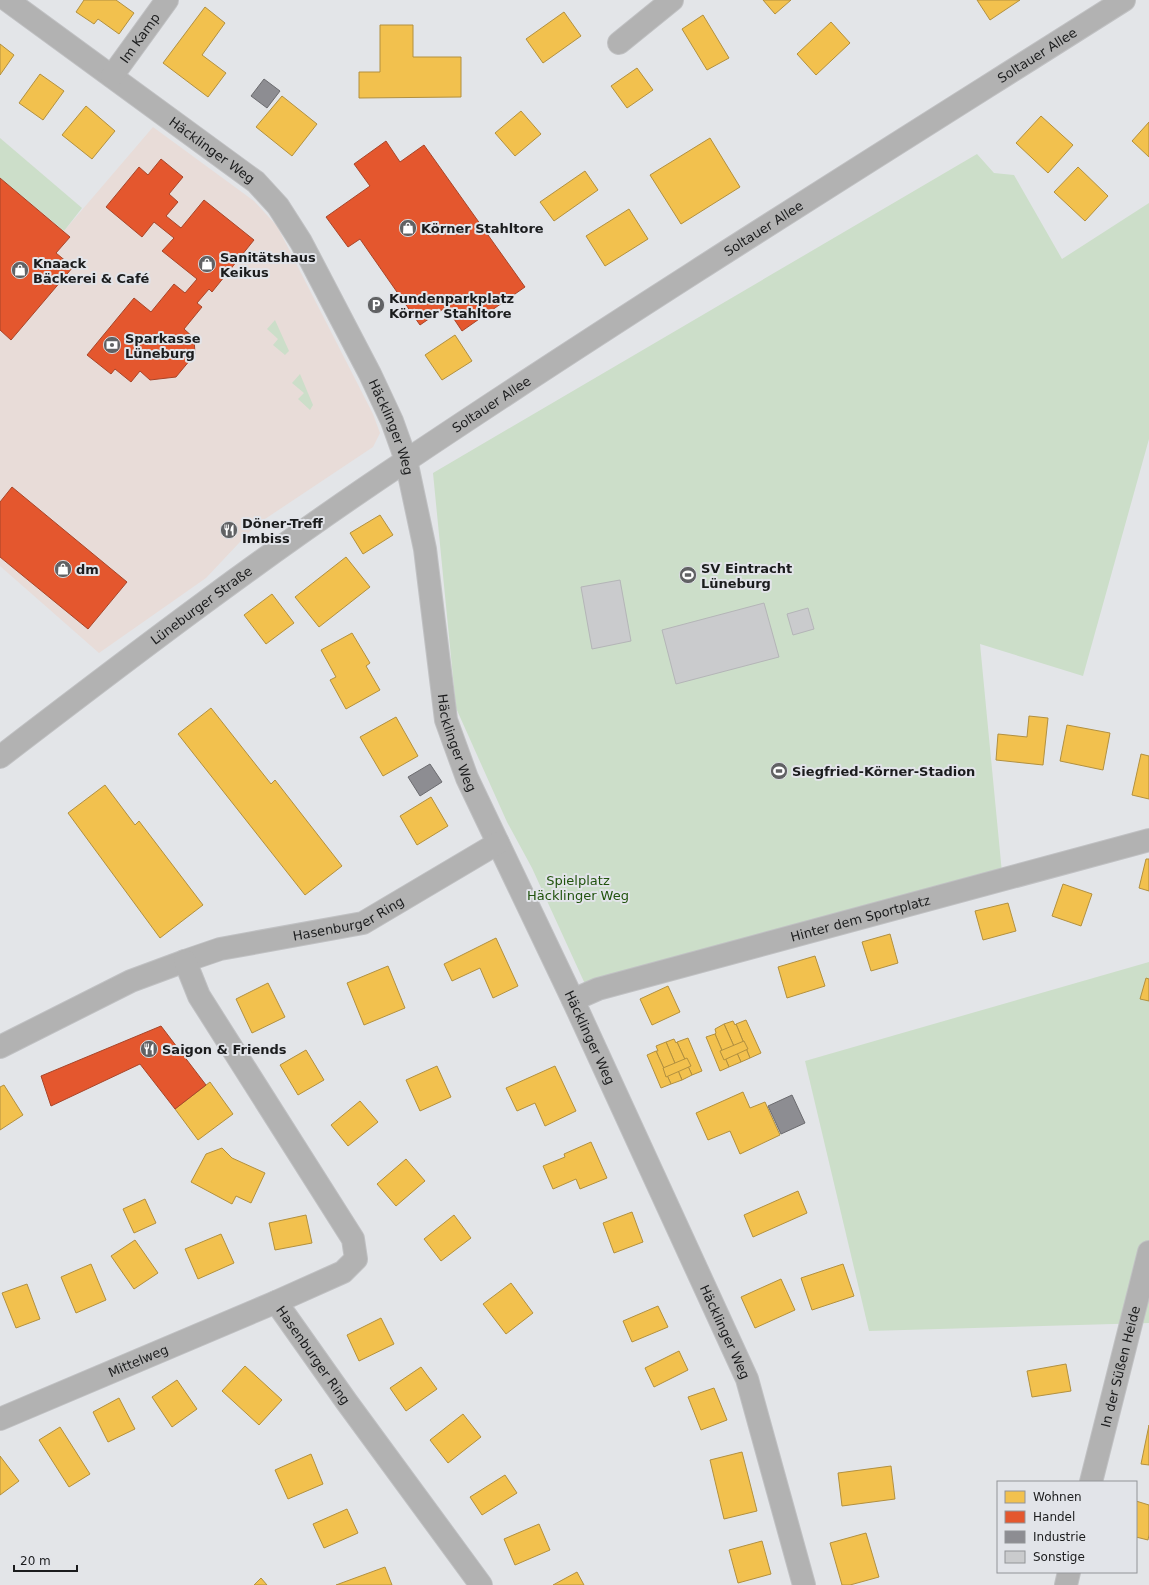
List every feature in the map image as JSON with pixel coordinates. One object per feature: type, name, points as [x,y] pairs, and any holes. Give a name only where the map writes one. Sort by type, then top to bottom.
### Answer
[{"type":"street","name":"Häcklinger Weg","points":[[7,0],[256,182],[278,206],[302,242],[370,374],[392,421],[406,460],[425,549],[446,720],[467,778],[573,1000],[747,1379],[804,1585]]},
{"type":"street","name":"Im Kamp","points":[[112,76],[167,0]]},
{"type":"street","points":[[619,43],[672,0]]},
{"type":"street","name":"Soltauer Allee","points":[[406,460],[628,315],[1124,0]]},
{"type":"street","name":"Lüneburger Straße","points":[[0,757],[255,565],[406,460]]},
{"type":"street","name":"Hinter dem Sportplatz","points":[[573,1000],[598,989],[1149,840]]},
{"type":"street","name":"Hasenburger Ring","points":[[0,1047],[131,980],[185,961],[220,950],[363,923],[498,844]]},
{"type":"street","name":"Hasenburger Ring","points":[[185,961],[199,996],[353,1239],[356,1259],[343,1272],[276,1302],[351,1408],[481,1585]]},
{"type":"street","name":"In der Süßen Heide","points":[[1092,1481],[1149,1252]]},
{"type":"street","name":"Mittelweg","points":[[0,1419],[276,1302]]},
{"type":"street","points":[[1066,1585],[1069,1573]]},
{"type":"shaded area","points":[[153,127],[254,201],[277,226],[373,414],[380,433],[373,447],[256,525],[206,578],[99,653],[0,566],[0,178],[64,231]]},
{"type":"green space","points":[[0,138],[82,208],[64,231],[0,178]]},
{"type":"green space","name":"SV Eintracht Lüneburg","points":[[977,154],[994,173],[1014,175],[1062,259],[1149,203],[1149,439],[1083,676],[980,644],[1002,873],[585,984],[532,868],[507,822],[456,708],[433,473]]},
{"type":"green space","points":[[275,320],[289,351],[285,355],[273,345],[278,339],[267,329]]},
{"type":"green space","points":[[300,374],[313,405],[310,410],[298,399],[304,393],[292,383]]},
{"type":"green space","points":[[1149,962],[1149,1323],[869,1331],[805,1061]]},
{"type":"building: Wohnen","points":[[84,0],[116,0],[134,13],[119,34],[98,19],[94,24],[76,12]]},
{"type":"building: Wohnen","points":[[763,0],[791,0],[775,14]]},
{"type":"building: Wohnen","points":[[977,0],[1020,0],[990,20]]},
{"type":"building: Wohnen","points":[[205,7],[225,23],[202,55],[226,73],[208,97],[163,63]]},
{"type":"building: Wohnen","points":[[564,12],[581,36],[543,63],[526,39]]},
{"type":"building: Wohnen","points":[[703,15],[729,58],[707,70],[682,29]]},
{"type":"building: Wohnen","points":[[831,22],[850,43],[816,75],[797,54]]},
{"type":"building: Wohnen","points":[[380,25],[413,25],[413,57],[461,57],[461,97],[359,98],[359,72],[380,72]]},
{"type":"building: Wohnen","points":[[0,44],[14,55],[0,75]]},
{"type":"building: Wohnen","points":[[637,68],[653,90],[627,108],[611,86]]},
{"type":"building: Wohnen","points":[[40,74],[64,91],[43,120],[19,103]]},
{"type":"building: Wohnen","points":[[282,96],[317,124],[292,156],[256,127]]},
{"type":"building: Wohnen","points":[[86,106],[115,131],[92,159],[62,135]]},
{"type":"building: Wohnen","points":[[521,111],[541,134],[515,156],[495,133]]},
{"type":"building: Wohnen","points":[[1041,116],[1073,145],[1048,173],[1016,143]]},
{"type":"building: Wohnen","points":[[1149,122],[1149,157],[1132,141]]},
{"type":"building: Wohnen","points":[[710,138],[740,187],[681,224],[650,175]]},
{"type":"building: Wohnen","points":[[1078,167],[1108,196],[1085,221],[1054,192]]},
{"type":"building: Wohnen","points":[[585,171],[598,190],[554,221],[540,202]]},
{"type":"building: Wohnen","points":[[629,209],[648,239],[605,266],[586,236]]},
{"type":"building: Wohnen","points":[[455,335],[472,361],[442,380],[425,355]]},
{"type":"building: Wohnen","points":[[380,515],[393,535],[363,554],[350,533]]},
{"type":"building: Wohnen","points":[[346,557],[370,587],[319,627],[295,597]]},
{"type":"building: Wohnen","points":[[272,594],[294,623],[266,644],[244,615]]},
{"type":"building: Wohnen","points":[[352,633],[370,663],[366,666],[380,690],[346,709],[330,680],[336,677],[321,650]]},
{"type":"building: Wohnen","points":[[211,708],[271,784],[275,780],[342,866],[305,895],[178,734]]},
{"type":"building: Wohnen","points":[[1029,716],[1048,718],[1043,765],[996,760],[998,734],[1027,737]]},
{"type":"building: Wohnen","points":[[396,717],[418,756],[383,776],[360,737]]},
{"type":"building: Wohnen","points":[[1067,725],[1110,733],[1103,770],[1060,761]]},
{"type":"building: Wohnen","points":[[1141,754],[1149,756],[1149,799],[1132,795]]},
{"type":"building: Wohnen","points":[[105,785],[135,825],[139,821],[203,905],[160,938],[68,813]]},
{"type":"building: Wohnen","points":[[431,797],[448,826],[417,845],[400,816]]},
{"type":"building: Wohnen","points":[[1146,859],[1149,859],[1149,891],[1139,888]]},
{"type":"building: Wohnen","points":[[1063,884],[1092,894],[1081,926],[1052,916]]},
{"type":"building: Wohnen","points":[[1008,903],[1016,931],[983,940],[975,911]]},
{"type":"building: Wohnen","points":[[890,934],[898,963],[871,971],[862,942]]},
{"type":"building: Wohnen","points":[[496,938],[518,986],[493,998],[480,968],[452,981],[444,964]]},
{"type":"building: Wohnen","points":[[815,956],[825,986],[787,998],[778,967]]},
{"type":"building: Wohnen","points":[[388,966],[405,1008],[364,1025],[347,983]]},
{"type":"building: Wohnen","points":[[1146,978],[1149,979],[1149,1001],[1140,999]]},
{"type":"building: Wohnen","points":[[268,983],[285,1017],[252,1033],[236,999]]},
{"type":"building: Wohnen","points":[[668,986],[680,1012],[652,1025],[640,999]]},
{"type":"building: Wohnen","points":[[746,1020],[761,1053],[750,1058],[736,1024]]},
{"type":"building: Wohnen","points":[[733,1021],[735,1025],[736,1024],[750,1058],[741,1062],[724,1024]]},
{"type":"building: Wohnen","points":[[724,1024],[741,1062],[729,1067],[715,1034],[715,1029]]},
{"type":"building: Wohnen","points":[[715,1034],[729,1067],[720,1071],[706,1037]]},
{"type":"building: Wohnen","points":[[688,1038],[702,1071],[692,1075],[677,1042]]},
{"type":"building: Wohnen","points":[[674,1039],[676,1043],[677,1042],[692,1075],[682,1080],[666,1042]]},
{"type":"building: Wohnen","points":[[744,1041],[748,1049],[724,1060],[720,1051]]},
{"type":"building: Wohnen","points":[[666,1042],[682,1080],[671,1084],[656,1051],[658,1051],[656,1046]]},
{"type":"building: Wohnen","points":[[306,1050],[324,1080],[298,1095],[280,1065]]},
{"type":"building: Wohnen","points":[[656,1051],[671,1084],[661,1088],[647,1055]]},
{"type":"building: Wohnen","points":[[687,1058],[691,1066],[666,1077],[663,1068]]},
{"type":"building: Wohnen","points":[[437,1066],[451,1097],[420,1111],[406,1080]]},
{"type":"building: Wohnen","points":[[555,1066],[576,1111],[545,1126],[535,1103],[517,1111],[506,1088]]},
{"type":"building: Wohnen","points":[[210,1082],[233,1114],[198,1140],[175,1109]]},
{"type":"building: Wohnen","points":[[4,1085],[23,1115],[0,1130],[0,1087]]},
{"type":"building: Wohnen","points":[[743,1092],[750,1108],[765,1102],[780,1135],[740,1154],[730,1131],[708,1140],[696,1113]]},
{"type":"building: Wohnen","points":[[360,1101],[378,1122],[348,1146],[331,1125]]},
{"type":"building: Wohnen","points":[[591,1142],[607,1178],[580,1189],[576,1179],[553,1189],[543,1166],[565,1157],[564,1154]]},
{"type":"building: Wohnen","points":[[222,1148],[232,1158],[265,1173],[251,1203],[236,1196],[232,1204],[191,1182],[206,1154]]},
{"type":"building: Wohnen","points":[[406,1159],[425,1181],[396,1206],[377,1184]]},
{"type":"building: Wohnen","points":[[798,1191],[807,1213],[753,1237],[744,1215]]},
{"type":"building: Wohnen","points":[[145,1199],[156,1223],[134,1233],[123,1209]]},
{"type":"building: Wohnen","points":[[632,1212],[643,1242],[614,1253],[603,1223]]},
{"type":"building: Wohnen","points":[[306,1215],[312,1243],[275,1250],[269,1223]]},
{"type":"building: Wohnen","points":[[454,1215],[471,1238],[441,1261],[424,1239]]},
{"type":"building: Wohnen","points":[[221,1234],[234,1263],[198,1279],[185,1249]]},
{"type":"building: Wohnen","points":[[135,1240],[158,1273],[134,1289],[111,1256]]},
{"type":"building: Wohnen","points":[[91,1264],[106,1300],[76,1313],[61,1277]]},
{"type":"building: Wohnen","points":[[843,1264],[854,1296],[812,1310],[801,1278]]},
{"type":"building: Wohnen","points":[[781,1279],[795,1310],[755,1328],[741,1297]]},
{"type":"building: Wohnen","points":[[511,1283],[533,1313],[506,1334],[483,1304]]},
{"type":"building: Wohnen","points":[[27,1284],[40,1319],[16,1328],[2,1293]]},
{"type":"building: Wohnen","points":[[658,1306],[668,1327],[632,1342],[623,1321]]},
{"type":"building: Wohnen","points":[[381,1318],[394,1344],[359,1361],[347,1335]]},
{"type":"building: Wohnen","points":[[679,1351],[688,1370],[654,1387],[645,1368]]},
{"type":"building: Wohnen","points":[[1066,1364],[1071,1391],[1032,1397],[1027,1371]]},
{"type":"building: Wohnen","points":[[245,1366],[282,1400],[259,1425],[222,1391]]},
{"type":"building: Wohnen","points":[[421,1367],[437,1389],[406,1411],[390,1388]]},
{"type":"building: Wohnen","points":[[177,1380],[197,1409],[172,1427],[152,1397]]},
{"type":"building: Wohnen","points":[[714,1388],[727,1420],[701,1430],[688,1397]]},
{"type":"building: Wohnen","points":[[119,1398],[135,1429],[108,1442],[93,1412]]},
{"type":"building: Wohnen","points":[[463,1414],[481,1437],[448,1463],[430,1440]]},
{"type":"building: Wohnen","points":[[1149,1425],[1149,1465],[1141,1464]]},
{"type":"building: Wohnen","points":[[60,1427],[90,1474],[69,1487],[39,1440]]},
{"type":"building: Wohnen","points":[[742,1452],[757,1511],[724,1519],[710,1460]]},
{"type":"building: Wohnen","points":[[311,1454],[323,1484],[288,1499],[275,1470]]},
{"type":"building: Wohnen","points":[[0,1456],[19,1481],[0,1495]]},
{"type":"building: Wohnen","points":[[891,1466],[895,1499],[842,1506],[838,1473]]},
{"type":"building: Wohnen","points":[[505,1475],[517,1493],[482,1515],[470,1497]]},
{"type":"building: Wohnen","points":[[1137,1501],[1149,1505],[1148,1540],[1137,1537]]},
{"type":"building: Wohnen","points":[[347,1509],[358,1533],[324,1548],[313,1524]]},
{"type":"building: Wohnen","points":[[539,1524],[550,1550],[515,1565],[504,1539]]},
{"type":"building: Wohnen","points":[[866,1533],[879,1577],[850,1585],[842,1585],[830,1543]]},
{"type":"building: Wohnen","points":[[762,1541],[771,1574],[738,1583],[729,1550]]},
{"type":"building: Wohnen","points":[[385,1567],[392,1585],[336,1585]]},
{"type":"building: Wohnen","points":[[577,1572],[584,1585],[553,1585]]},
{"type":"building: Wohnen","points":[[261,1578],[267,1585],[254,1585]]},
{"type":"building: Handel","name":"Körner Stahltore","points":[[386,141],[400,162],[424,145],[525,287],[462,331],[446,307],[420,325],[360,239],[348,247],[326,217],[370,186],[354,164]]},
{"type":"building: Handel","points":[[161,159],[183,177],[169,194],[178,202],[166,216],[181,228],[204,200],[254,240],[212,292],[209,289],[197,303],[202,307],[184,329],[194,338],[195,354],[176,377],[150,380],[140,371],[131,382],[115,369],[111,374],[87,355],[134,298],[151,312],[174,284],[185,293],[197,279],[162,251],[174,238],[154,222],[142,237],[106,207],[139,167],[148,175]]},
{"type":"building: Handel","points":[[0,178],[70,237],[56,253],[73,267],[11,340],[0,330]]},
{"type":"building: Handel","name":"dm","points":[[12,487],[127,582],[88,629],[0,557],[0,502]]},
{"type":"building: Handel","points":[[161,1026],[206,1085],[175,1109],[140,1064],[51,1106],[41,1076]]},
{"type":"building: Industrie","points":[[264,79],[280,91],[267,108],[251,96]]},
{"type":"building: Industrie","points":[[430,764],[442,782],[420,796],[408,777]]},
{"type":"building: Industrie","points":[[792,1095],[805,1123],[781,1134],[768,1106]]},
{"type":"building: Sonstige","points":[[620,580],[631,641],[592,649],[581,587]]},
{"type":"building: Sonstige","points":[[764,603],[779,657],[676,684],[662,630]]},
{"type":"building: Sonstige","points":[[808,608],[814,629],[793,635],[787,614]]},
{"type":"place","name":"Körner Stahltore","points":[[408,228]]},
{"type":"place","name":"Sanitätshaus Keikus","points":[[207,264]]},
{"type":"place","name":"Knaack Bäckerei & Café","points":[[20,270]]},
{"type":"place","name":"Kundenparkplatz Körner Stahltore","points":[[376,305]]},
{"type":"place","name":"Sparkasse Lüneburg","points":[[112,345]]},
{"type":"place","name":"Döner-Treff Imbiss","points":[[229,530]]},
{"type":"place","name":"dm","points":[[63,569]]},
{"type":"place","name":"SV Eintracht Lüneburg","points":[[688,575]]},
{"type":"place","name":"Siegfried-Körner-Stadion","points":[[779,771]]},
{"type":"place","name":"Saigon & Friends","points":[[149,1049]]},
{"type":"park label","name":"Spielplatz Häcklinger Weg","points":[[578,888]]}]
